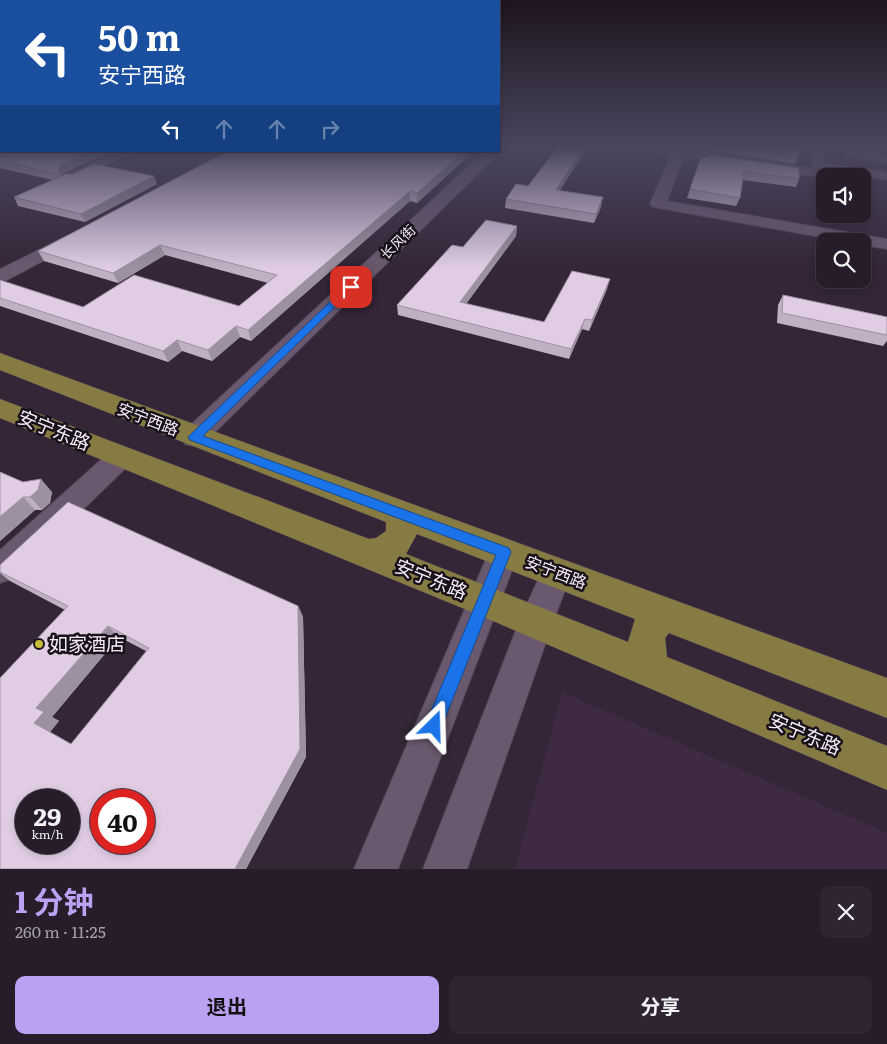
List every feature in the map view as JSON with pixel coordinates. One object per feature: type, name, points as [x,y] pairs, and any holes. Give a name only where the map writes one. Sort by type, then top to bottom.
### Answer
[{"type":"main road","name":"安宁西路","points":[[0,361],[194,437],[504,552],[887,698]]},
{"type":"main road","name":"安宁东路","points":[[0,408],[484,600],[887,768]]},
{"type":"main road","points":[[368,554],[386,550],[400,539],[403,524],[397,512]]},
{"type":"main road","points":[[652,670],[647,656],[647,636],[652,623],[665,613]]},
{"type":"street","name":"长风街","points":[[194,437],[454,189]]},
{"type":"street","points":[[665,189],[658,204],[887,244]]},
{"type":"street","points":[[1,276],[82,234]]},
{"type":"street","points":[[0,569],[121,457]]},
{"type":"street","points":[[376,869],[504,552]]},
{"type":"street","points":[[445,869],[536,622],[557,572]]},
{"type":"shaded area","points":[[562,692],[887,833],[887,869],[515,869]]},
{"type":"building","points":[[33,189],[130,189],[81,214],[14,197]]},
{"type":"building","points":[[157,189],[422,189],[417,193],[410,191],[248,330],[236,326],[208,350],[177,340],[163,351],[0,298],[0,280],[83,307],[134,275],[239,306],[277,275],[160,245],[113,273],[38,251]]},
{"type":"building","points":[[513,189],[557,189],[556,190],[603,197],[596,214],[506,199]]},
{"type":"building","points":[[690,189],[741,189],[740,198]]},
{"type":"building","points":[[486,220],[517,226],[460,302],[544,322],[572,271],[610,279],[592,320],[585,319],[571,349],[397,305],[452,245],[463,247]]},
{"type":"building","points":[[783,295],[887,317],[887,335],[782,313]]},
{"type":"building","points":[[0,472],[23,482],[41,479],[38,490],[30,497],[23,497],[0,517]]},
{"type":"building","points":[[68,502],[298,606],[300,749],[235,869],[0,869],[0,678],[68,606],[0,572],[0,565]],"holes":[[[108,626],[149,648],[71,744],[34,723],[44,712],[36,708]]]},
{"type":"place","name":"如家酒店","points":[[39,644]]},
{"type":"route","points":[[351,287],[194,437],[504,552],[434,726]]}]
